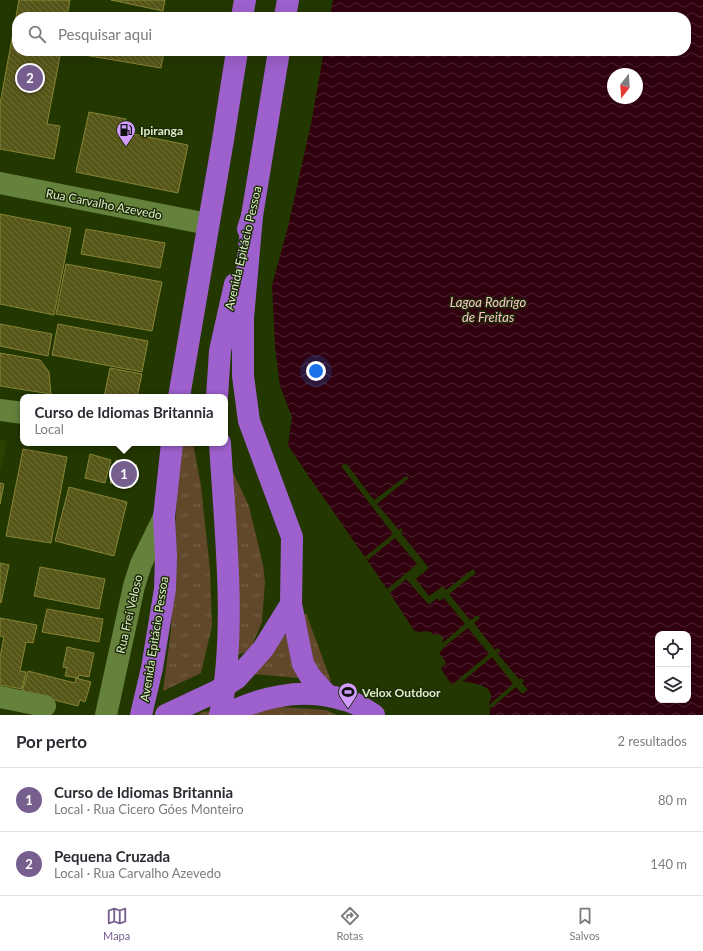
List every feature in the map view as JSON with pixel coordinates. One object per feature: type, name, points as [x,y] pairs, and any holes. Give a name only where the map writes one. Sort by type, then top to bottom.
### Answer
[{"type":"highway","points":[[243,12],[245,0]]},
{"type":"highway","points":[[286,12],[288,0]]},
{"type":"highway","points":[[180,394],[236,56]]},
{"type":"highway","name":"Avenida Epitácio Pessoa","points":[[217,394],[220,352],[231,299],[252,216],[278,56]]},
{"type":"highway","points":[[252,216],[243,318],[243,376],[249,421],[292,537],[291,604],[303,664],[310,676],[327,695]]},
{"type":"highway","name":"Avenida Epitácio Pessoa","points":[[141,715],[152,668],[165,589],[166,556],[164,517],[172,446]]},
{"type":"highway","points":[[220,446],[228,573],[228,618],[225,691],[220,715]]},
{"type":"highway","points":[[166,715],[217,691],[237,678],[263,649],[291,604]]},
{"type":"highway","points":[[225,715],[240,707],[295,693],[327,695],[355,703],[374,715]]},
{"type":"street","name":"Rua Carvalho Azevedo","points":[[0,183],[208,224]]},
{"type":"street","points":[[0,410],[20,413]]},
{"type":"street","name":"Rua Frei Veloso","points":[[106,715],[134,586],[144,557],[164,517]]},
{"type":"street","points":[[0,697],[45,706]]},
{"type":"shaded area","points":[[0,440],[7,441],[1,470],[0,470]]},
{"type":"green space","points":[[179,446],[194,446],[201,486],[210,570],[212,626],[201,673],[163,691],[171,630]]},
{"type":"green space","points":[[219,446],[249,506],[263,565],[265,582],[262,622],[250,650],[235,656]]},
{"type":"green space","points":[[306,613],[331,681],[254,674],[274,647]]},
{"type":"green space","points":[[268,706],[326,710],[337,715],[198,715],[202,712]]},
{"type":"water","name":"Lagoa Rodrigo de Freitas","points":[[333,0],[703,0],[703,715],[490,715],[490,709],[488,706],[491,699],[491,694],[489,690],[475,683],[463,681],[460,678],[452,685],[441,669],[443,665],[446,665],[445,660],[439,654],[444,647],[442,642],[444,638],[438,634],[433,635],[431,632],[424,631],[418,633],[416,630],[415,632],[288,445],[292,417],[280,386],[275,346],[272,285],[288,227],[311,124],[323,56],[691,56],[691,12],[331,12]]},
{"type":"pier","points":[[346,463],[374,500],[406,476],[409,478],[377,504],[399,530],[401,528],[403,531],[401,533],[429,568],[416,579],[429,596],[443,586],[446,590],[473,569],[476,573],[449,594],[470,620],[478,615],[480,618],[474,623],[495,650],[498,648],[501,651],[497,653],[519,679],[521,678],[524,681],[522,683],[528,690],[522,694],[516,687],[490,709],[488,706],[513,684],[492,657],[463,681],[460,678],[489,654],[468,628],[444,647],[442,643],[465,624],[444,598],[439,601],[437,598],[429,605],[406,579],[390,593],[388,591],[387,589],[417,564],[395,538],[368,560],[365,557],[393,534],[341,466]]},
{"type":"building","points":[[19,0],[70,0],[68,12],[17,12]]},
{"type":"building","points":[[111,0],[165,0],[163,11]]},
{"type":"building","points":[[12,38],[12,56],[60,56],[47,124],[60,126],[54,159],[0,149],[0,104]]},
{"type":"building","points":[[90,56],[163,56],[161,68]]},
{"type":"building","points":[[89,112],[126,119],[123,132],[188,145],[178,193],[76,172]]},
{"type":"building","points":[[0,214],[71,228],[54,315],[0,304]]},
{"type":"building","points":[[86,229],[165,243],[160,268],[81,254]]},
{"type":"building","points":[[66,264],[162,282],[152,331],[56,314]]},
{"type":"building","points":[[0,324],[52,334],[48,356],[0,346]]},
{"type":"building","points":[[58,324],[148,341],[142,372],[52,355]]},
{"type":"building","points":[[0,353],[40,360],[49,372],[51,394],[0,386]]},
{"type":"building","points":[[110,368],[142,374],[138,394],[105,394]]},
{"type":"building","points":[[23,449],[67,457],[51,543],[6,536]]},
{"type":"building","points":[[90,454],[111,460],[105,483],[85,478]]},
{"type":"building","points":[[116,460],[137,465],[131,488],[110,483]]},
{"type":"building","points":[[0,483],[4,484],[0,504]]},
{"type":"building","points":[[69,487],[127,502],[114,556],[55,541]]},
{"type":"building","points":[[0,563],[9,565],[1,603],[0,602]]},
{"type":"building","points":[[40,567],[105,579],[99,609],[34,596]]},
{"type":"building","points":[[47,609],[103,619],[99,642],[42,632]]},
{"type":"building","points":[[0,618],[37,625],[33,643],[26,642],[20,671],[26,672],[22,689],[0,685],[0,657],[4,637],[0,636]]},
{"type":"building","points":[[67,647],[94,653],[89,677],[79,675],[78,678],[65,676],[67,668],[63,667]]},
{"type":"building","points":[[28,671],[75,683],[76,678],[91,682],[85,702],[80,700],[78,706],[22,692]]},
{"type":"place","name":"Pequena Cruzada","points":[[30,78]]},
{"type":"place","name":"Ipiranga","points":[[126,147]]},
{"type":"place","name":"Curso de Idiomas Britannia","points":[[124,474]]},
{"type":"place","name":"Velox Outdoor","points":[[348,709]]}]
